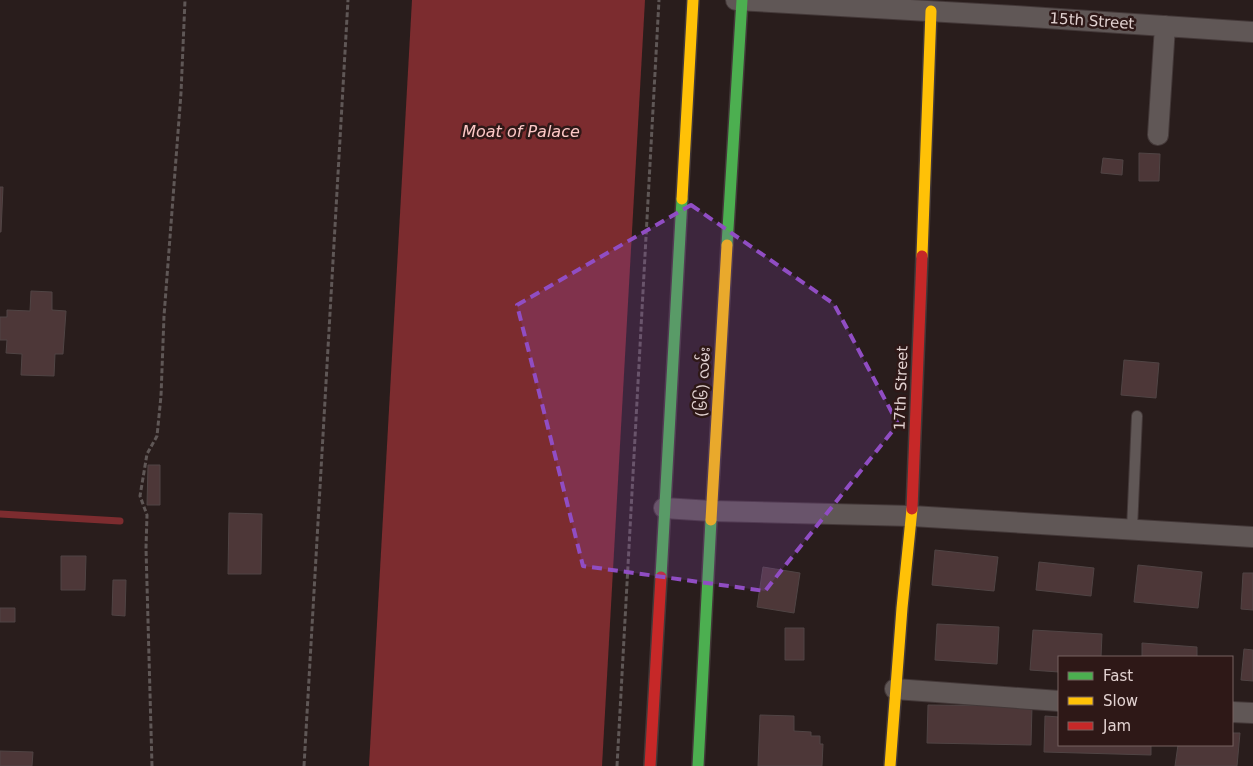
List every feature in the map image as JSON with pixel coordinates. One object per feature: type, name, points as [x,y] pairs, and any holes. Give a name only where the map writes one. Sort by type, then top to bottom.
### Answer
[{"type":"main road","name":"(၆၆) လမ်း","points":[[650,766],[693,0]]},
{"type":"main road","name":"(၆၆) လမ်း","points":[[698,766],[711,511],[742,0]]},
{"type":"main road","name":"17th Street","points":[[890,766],[895,689],[912,516],[931,11]]},
{"type":"street","name":"15th Street","points":[[736,0],[931,11],[1015,8],[1165,26],[1253,32]]},
{"type":"street","points":[[1158,134],[1165,26]]},
{"type":"street","points":[[664,508],[912,516],[1253,537]]},
{"type":"street","points":[[895,689],[1058,701]]},
{"type":"street","points":[[1233,712],[1253,713]]},
{"type":"lane","points":[[1132,529],[1137,416]]},
{"type":"path","points":[[152,766],[146,548],[147,515],[140,496],[147,454],[157,436],[161,396],[164,316],[180,103],[185,0]]},
{"type":"path","points":[[304,766],[348,0]]},
{"type":"path","points":[[617,766],[659,0]]},
{"type":"highlighted area","points":[[691,205],[834,304],[898,424],[765,591],[583,566],[517,305]]},
{"type":"water","name":"Moat of Palace","points":[[412,0],[645,0],[602,766],[369,766]]},
{"type":"building","points":[[1139,153],[1160,154],[1159,181],[1139,181]]},
{"type":"building","points":[[1103,158],[1123,160],[1122,175],[1101,173]]},
{"type":"building","points":[[0,187],[3,187],[1,232],[0,232]]},
{"type":"building","points":[[31,291],[52,292],[52,310],[66,311],[63,354],[55,354],[54,376],[21,375],[22,354],[6,353],[7,340],[0,340],[0,317],[7,317],[7,310],[30,311]]},
{"type":"building","points":[[1124,360],[1159,363],[1156,398],[1121,395]]},
{"type":"building","points":[[148,465],[160,465],[160,505],[147,505]]},
{"type":"building","points":[[229,513],[262,514],[261,574],[228,574]]},
{"type":"building","points":[[935,550],[998,557],[994,591],[932,585]]},
{"type":"building","points":[[61,556],[86,556],[85,590],[61,590]]},
{"type":"building","points":[[1039,562],[1094,568],[1091,596],[1036,590]]},
{"type":"building","points":[[1138,565],[1202,572],[1198,608],[1134,602]]},
{"type":"building","points":[[763,567],[800,573],[794,613],[757,607]]},
{"type":"building","points":[[1243,573],[1253,573],[1253,610],[1241,609]]},
{"type":"building","points":[[113,580],[126,580],[125,616],[112,615]]},
{"type":"building","points":[[0,608],[15,608],[15,622],[0,622]]},
{"type":"building","points":[[937,624],[999,627],[997,664],[935,660]]},
{"type":"building","points":[[785,628],[804,628],[804,660],[785,660]]},
{"type":"building","points":[[1033,630],[1102,634],[1101,656],[1058,656],[1058,672],[1030,670]]},
{"type":"building","points":[[1142,643],[1197,647],[1197,656],[1142,656]]},
{"type":"building","points":[[1244,649],[1253,650],[1253,681],[1241,680]]},
{"type":"building","points":[[928,705],[1032,706],[1031,745],[927,743]]},
{"type":"building","points":[[760,715],[794,716],[794,731],[811,732],[811,736],[820,736],[820,744],[823,744],[822,766],[758,766]]},
{"type":"building","points":[[1045,716],[1058,717],[1058,746],[1151,746],[1151,755],[1044,752]]},
{"type":"building","points":[[1233,733],[1240,733],[1237,766],[1175,766],[1178,746],[1233,746]]},
{"type":"building","points":[[0,751],[33,752],[32,766],[0,766]]},
{"type":"waterway","points":[[0,514],[120,521]]},
{"type":"traffic: fast","points":[[727,245],[742,0]]},
{"type":"traffic: fast","points":[[661,577],[682,199]]},
{"type":"traffic: fast","points":[[698,766],[711,520]]},
{"type":"traffic: slow","points":[[682,199],[693,0]]},
{"type":"traffic: slow","points":[[922,256],[931,11]]},
{"type":"traffic: slow","points":[[711,520],[727,245]]},
{"type":"traffic: slow","points":[[890,766],[902,608],[912,509]]},
{"type":"traffic: jam","points":[[912,509],[922,256]]},
{"type":"traffic: jam","points":[[650,766],[661,577]]}]
